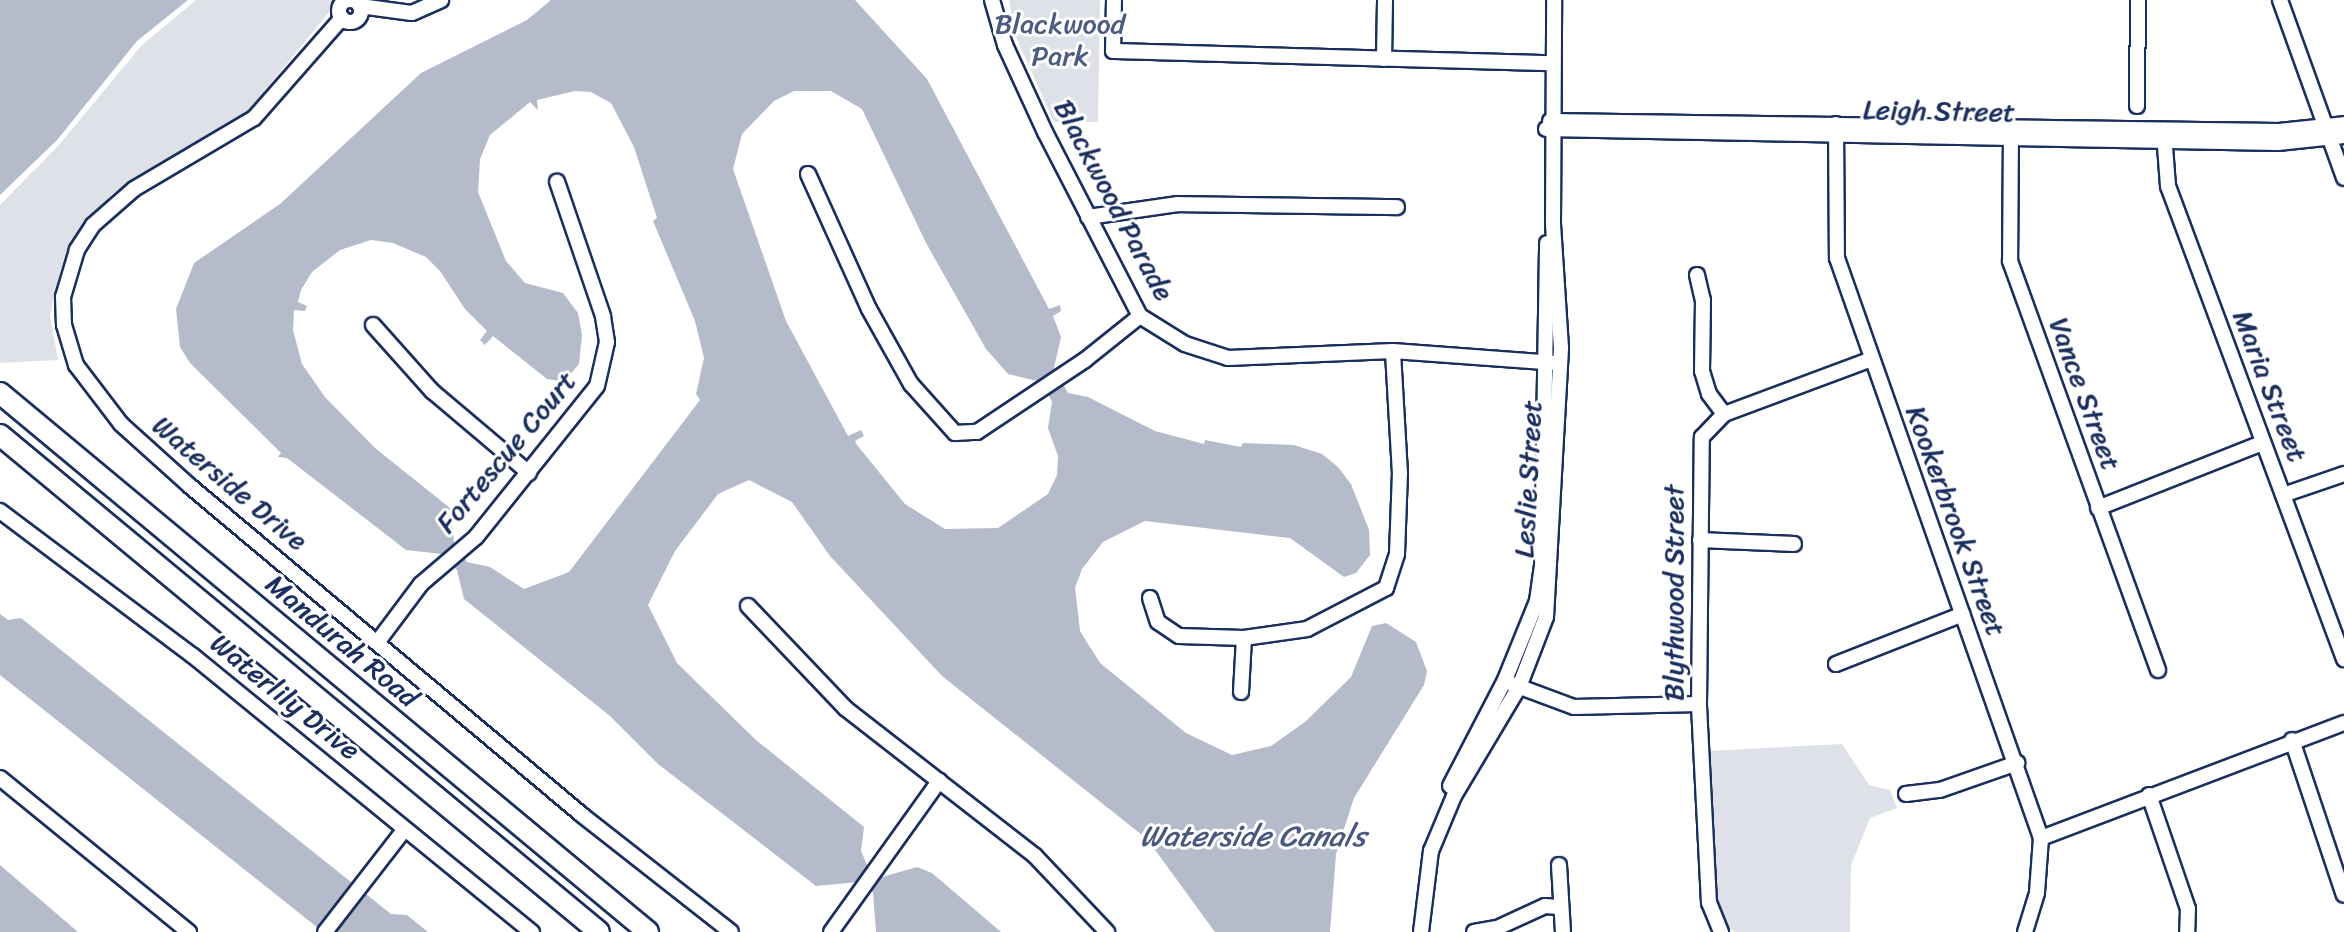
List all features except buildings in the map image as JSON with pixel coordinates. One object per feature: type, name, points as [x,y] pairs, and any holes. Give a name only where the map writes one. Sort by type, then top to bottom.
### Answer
[{"type":"highway","name":"Mandurah Road","points":[[0,393],[648,932]]},
{"type":"highway","points":[[0,435],[599,932]]},
{"type":"street","name":"Waterside Drive","points":[[441,0],[412,13],[360,6],[356,20],[342,18],[254,118],[125,196],[93,225],[68,273],[64,325],[89,389],[121,424],[582,815],[731,932]]},
{"type":"street","name":"Blackwood Parade","points":[[992,0],[1005,45],[1088,217],[1140,316],[1185,344],[1228,358],[1393,351],[1554,359]]},
{"type":"street","points":[[1114,0],[1113,51],[1549,63]]},
{"type":"street","points":[[1384,59],[1385,0]]},
{"type":"street","name":"Leslie Street","points":[[1421,932],[1431,851],[1454,796],[1519,687],[1546,617],[1554,359],[1546,0]]},
{"type":"street","name":"Leslie Street","points":[[1549,63],[1554,0]]},
{"type":"street","points":[[2137,106],[2138,0]]},
{"type":"street","points":[[2280,0],[2333,135],[2344,178]]},
{"type":"street","name":"Leigh Street","points":[[1550,125],[2333,135],[2344,124]]},
{"type":"street","name":"Kookerbrook Street","points":[[1835,130],[1837,258],[1869,360],[2017,763],[2041,838],[2037,893],[2025,932]]},
{"type":"street","name":"Vance Street","points":[[2011,133],[2010,261],[2158,670]]},
{"type":"street","name":"Maria Street","points":[[2163,135],[2168,186],[2344,659]]},
{"type":"street","points":[[808,174],[869,309],[911,384],[947,429],[963,435],[977,432],[1085,360],[1140,316]]},
{"type":"street","name":"Fortescue Court","points":[[379,640],[421,584],[476,537],[597,386],[607,342],[603,316],[557,182]]},
{"type":"street","points":[[1088,217],[1189,204],[1397,207]]},
{"type":"street","points":[[1697,275],[1703,300],[1702,371],[1709,394],[1724,414],[1869,360]]},
{"type":"street","points":[[373,325],[432,391],[529,473]]},
{"type":"street","points":[[1150,598],[1158,622],[1179,636],[1244,638],[1307,629],[1386,588],[1397,554],[1400,474],[1393,351]]},
{"type":"street","name":"Leslie Street","points":[[1413,932],[1425,848],[1446,793],[1505,680],[1537,601],[1542,567],[1554,359]]},
{"type":"street","name":"Blythwood Street","points":[[1721,932],[1709,903],[1699,704],[1702,437],[1724,414]]},
{"type":"street","points":[[2098,508],[2262,443]]},
{"type":"street","points":[[2283,495],[2344,474]]},
{"type":"street","name":"Waterlily Drive","points":[[0,511],[192,655],[532,932]]},
{"type":"street","points":[[1700,540],[1794,544]]},
{"type":"street","points":[[748,606],[845,708],[1035,856],[1107,932]]},
{"type":"street","points":[[1836,664],[1963,614]]},
{"type":"street","points":[[1241,692],[1244,638]]},
{"type":"street","points":[[1505,680],[1574,707],[1699,704]]},
{"type":"street","points":[[2041,838],[2292,740],[2344,723]]},
{"type":"street","points":[[2292,740],[2343,888]]},
{"type":"street","points":[[1906,794],[1940,790],[2017,763]]},
{"type":"street","points":[[0,778],[189,932]]},
{"type":"street","points":[[831,932],[939,781]]},
{"type":"street","points":[[2149,795],[2188,909],[2187,932]]},
{"type":"street","points":[[325,932],[405,829]]},
{"type":"street","points":[[1559,865],[1558,907],[1563,932]]},
{"type":"street","points":[[1474,932],[1497,928],[1545,906],[1558,907]]},
{"type":"green space","points":[[196,0],[339,0],[248,111],[112,194],[79,230],[60,271],[50,315],[58,360],[0,363],[0,205],[59,145],[142,45]]},
{"type":"green space","name":"Blackwood Park","points":[[1009,0],[1100,0],[1098,122],[1054,122],[1016,37]]},
{"type":"green space","points":[[1842,744],[1869,785],[1890,790],[1897,808],[1870,818],[1851,865],[1850,932],[1736,932],[1727,928],[1716,897],[1709,751]]},
{"type":"water","points":[[0,0],[188,0],[137,41],[57,140],[0,195]]},
{"type":"water","name":"Waterside Canals","points":[[551,0],[855,0],[927,79],[1049,309],[1060,305],[1061,311],[1053,316],[1061,337],[1054,368],[1068,393],[1088,397],[1155,431],[1204,444],[1205,440],[1241,447],[1243,443],[1294,445],[1322,454],[1338,467],[1351,484],[1369,530],[1370,555],[1356,573],[1344,577],[1290,538],[1145,521],[1103,542],[1082,569],[1075,588],[1080,631],[1100,663],[1186,733],[1232,755],[1271,746],[1305,722],[1351,677],[1372,626],[1386,623],[1416,642],[1427,671],[1424,685],[1354,798],[1336,854],[1330,932],[1215,932],[1147,839],[942,676],[830,556],[792,502],[749,480],[718,494],[675,551],[648,605],[677,663],[756,740],[864,827],[861,851],[868,867],[882,877],[917,867],[932,873],[1001,932],[876,932],[873,892],[859,882],[816,886],[658,764],[610,716],[464,599],[457,570],[442,554],[406,550],[287,458],[278,457],[281,453],[190,363],[180,347],[176,309],[194,263],[280,204],[421,73],[527,20]],"holes":[[[575,91],[591,92],[611,103],[634,147],[657,218],[653,221],[695,321],[704,358],[696,394],[700,400],[569,572],[524,589],[490,567],[467,562],[454,543],[450,508],[375,448],[325,397],[302,364],[293,330],[294,310],[305,311],[307,306],[298,302],[301,290],[312,272],[340,250],[371,240],[393,243],[426,257],[440,271],[465,309],[487,331],[480,340],[485,345],[493,336],[547,379],[559,381],[569,376],[579,364],[582,335],[578,313],[563,293],[525,283],[506,261],[478,192],[480,159],[490,135],[530,102],[538,110],[537,100]],[[794,91],[831,91],[862,109],[926,243],[986,349],[1008,374],[1042,382],[1052,402],[1048,428],[1058,456],[1057,475],[1048,494],[998,528],[945,529],[905,504],[857,445],[855,441],[864,436],[861,430],[848,436],[786,321],[733,169],[742,134],[774,101]]]},
{"type":"water","points":[[0,614],[8,620],[21,618],[391,914],[407,915],[428,932],[323,932],[0,675]]},
{"type":"water","points":[[0,865],[78,932],[0,932]]}]
